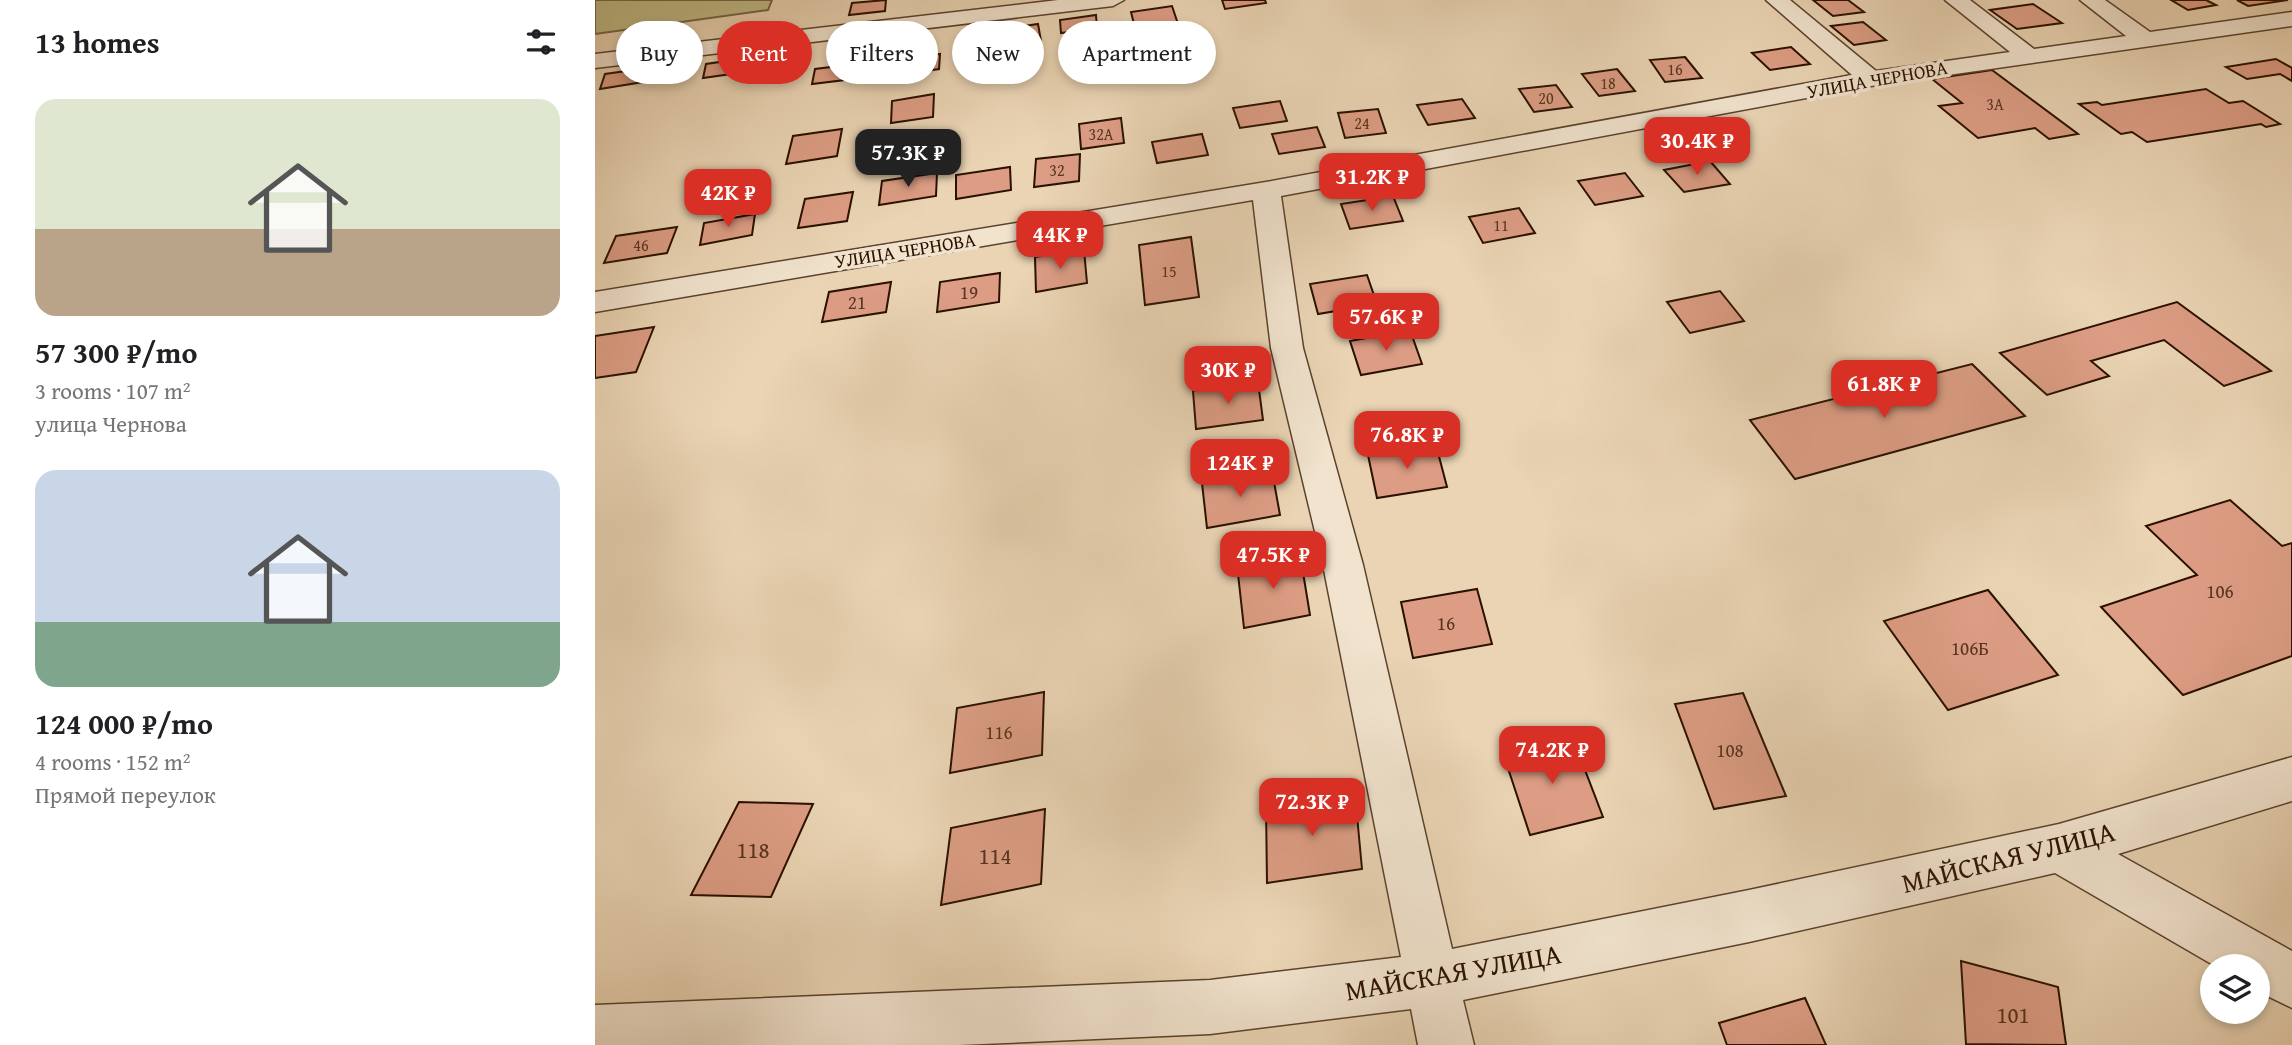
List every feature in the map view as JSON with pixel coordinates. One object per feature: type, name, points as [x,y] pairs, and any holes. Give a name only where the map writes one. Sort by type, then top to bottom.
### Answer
[{"type":"street","points":[[595,61],[1113,0]]},
{"type":"street","points":[[1777,0],[1871,79]]},
{"type":"street","points":[[1956,0],[2028,55]]},
{"type":"street","points":[[2091,0],[2143,38]]},
{"type":"street","name":"УЛИЦА ЧЕРНОВА","points":[[595,302],[1266,190],[1871,79],[2143,38],[2292,19]]},
{"type":"street","points":[[1266,190],[1287,348],[1343,565],[1446,1045]]},
{"type":"street","name":"МАЙСКАЯ УЛИЦА","points":[[595,1033],[1210,1007],[1431,980],[1749,916],[2059,848],[2292,779]]},
{"type":"street","points":[[2059,848],[2292,981]]},
{"type":"shaded area","points":[[595,0],[772,0],[768,10],[689,21],[616,21],[616,31],[595,34]]},
{"type":"building","points":[[886,0],[885,11],[849,15],[852,3]]},
{"type":"building","points":[[1222,0],[1265,0],[1266,3],[1225,9]]},
{"type":"building","points":[[1813,0],[1848,0],[1864,12],[1833,16]]},
{"type":"building","points":[[2171,0],[2206,0],[2216,5],[2188,10]]},
{"type":"building","points":[[2237,0],[2288,0],[2248,6]]},
{"type":"building","points":[[2033,4],[2062,23],[2017,29],[1990,10]]},
{"type":"building","points":[[1172,6],[1177,21],[1133,21],[1131,12]]},
{"type":"building","points":[[1096,15],[1096,21],[1060,21]]},
{"type":"building","points":[[1863,22],[1886,40],[1854,45],[1831,26]]},
{"type":"building","points":[[1791,47],[1810,64],[1770,70],[1752,53]]},
{"type":"building","points":[[1685,57],[1702,78],[1665,82],[1650,60]]},
{"type":"building","points":[[2276,59],[2292,68],[2292,81],[2280,74],[2247,79],[2226,67]]},
{"type":"building","points":[[717,62],[717,76],[703,78],[706,64]]},
{"type":"building","points":[[826,68],[826,82],[812,84],[815,69]]},
{"type":"building","points":[[1617,69],[1635,91],[1599,96],[1582,74]]},
{"type":"building","points":[[1992,70],[2078,134],[2049,139],[2035,128],[1978,138],[1939,106],[1962,103],[1932,79]]},
{"type":"building","points":[[616,72],[616,84],[631,84],[600,89],[605,74]]},
{"type":"building","points":[[1556,85],[1572,107],[1534,112],[1519,89]]},
{"type":"building","points":[[2206,89],[2229,103],[2243,101],[2280,124],[2266,127],[2261,124],[2147,142],[2132,132],[2121,134],[2079,104],[2097,102],[2102,105]]},
{"type":"building","points":[[934,94],[933,117],[891,123],[892,101]]},
{"type":"building","points":[[1462,99],[1475,118],[1428,125],[1417,105]]},
{"type":"building","points":[[1280,101],[1287,121],[1240,128],[1233,108]]},
{"type":"building","points":[[1378,109],[1386,133],[1345,138],[1338,113]]},
{"type":"building","points":[[1121,118],[1124,143],[1081,149],[1079,124]]},
{"type":"building","points":[[1317,127],[1325,147],[1279,154],[1272,134]]},
{"type":"building","points":[[842,129],[837,156],[786,164],[793,136]]},
{"type":"building","points":[[1202,134],[1208,155],[1157,163],[1152,142]]},
{"type":"building","points":[[1080,154],[1079,181],[1034,187],[1036,159]]},
{"type":"building","points":[[1710,161],[1730,184],[1684,192],[1664,170]]},
{"type":"building","points":[[1010,167],[1011,190],[956,199],[956,175]]},
{"type":"building","points":[[937,173],[936,196],[879,205],[882,181]]},
{"type":"building","points":[[1625,173],[1643,196],[1595,205],[1578,181]]},
{"type":"building","points":[[853,192],[847,221],[798,228],[805,199]]},
{"type":"building","points":[[1393,196],[1403,221],[1350,229],[1341,204]]},
{"type":"building","points":[[1519,208],[1535,233],[1483,243],[1469,217]]},
{"type":"building","points":[[755,214],[752,235],[700,245],[704,223]]},
{"type":"building","points":[[677,227],[667,253],[604,263],[616,236]]},
{"type":"building","points":[[1191,237],[1199,297],[1145,305],[1139,245]]},
{"type":"building","points":[[1084,250],[1087,283],[1036,292],[1035,257]]},
{"type":"building","points":[[1000,273],[999,302],[937,312],[940,282]]},
{"type":"building","points":[[1367,275],[1377,304],[1318,314],[1310,284]]},
{"type":"building","points":[[891,282],[886,312],[822,322],[829,292]]},
{"type":"building","points":[[1720,291],[1744,321],[1690,333],[1667,302]]},
{"type":"building","points":[[2177,302],[2271,371],[2224,386],[2164,340],[2091,361],[2109,376],[2047,395],[2000,353]]},
{"type":"building","points":[[654,327],[636,372],[595,378],[595,336]]},
{"type":"building","points":[[1410,330],[1422,364],[1361,375],[1350,341]]},
{"type":"building","points":[[1972,364],[2025,416],[1795,479],[1750,420]]},
{"type":"building","points":[[1258,382],[1263,420],[1196,429],[1193,391]]},
{"type":"building","points":[[1436,445],[1447,487],[1377,498],[1368,455]]},
{"type":"building","points":[[1272,471],[1280,515],[1207,528],[1202,483]]},
{"type":"building","points":[[2230,500],[2282,546],[2292,543],[2292,656],[2183,695],[2101,607],[2197,575],[2146,526]]},
{"type":"building","points":[[1300,554],[1310,615],[1244,628],[1237,565]]},
{"type":"building","points":[[1477,589],[1492,644],[1413,658],[1401,602]]},
{"type":"building","points":[[1988,590],[2058,675],[1948,710],[1884,621]]},
{"type":"building","points":[[1044,692],[1042,755],[950,773],[957,708]]},
{"type":"building","points":[[1743,693],[1786,796],[1714,809],[1675,704]]},
{"type":"building","points":[[1572,736],[1603,817],[1530,835],[1503,753]]},
{"type":"building","points":[[1355,794],[1362,869],[1267,883],[1266,806]]},
{"type":"building","points":[[739,802],[813,804],[771,897],[691,895]]},
{"type":"building","points":[[1045,809],[1041,884],[941,905],[951,828]]},
{"type":"building","points":[[1961,961],[2058,987],[2066,1045],[1966,1044]]},
{"type":"building","points":[[1805,998],[1826,1045],[1727,1045],[1719,1023]]}]
